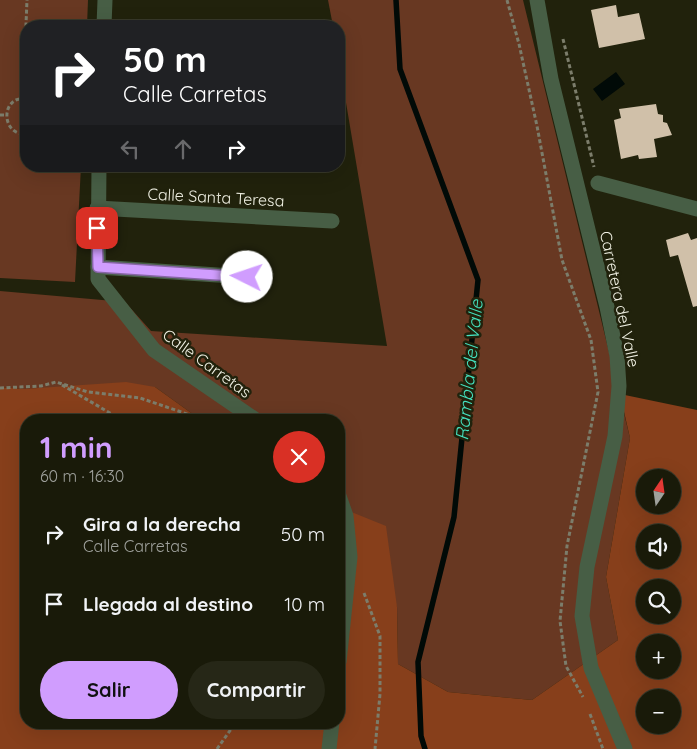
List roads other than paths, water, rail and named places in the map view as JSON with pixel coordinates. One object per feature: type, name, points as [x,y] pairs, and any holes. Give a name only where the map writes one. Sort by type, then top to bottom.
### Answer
[{"type":"street","points":[[104,0],[104,20]]},
{"type":"street","name":"Carretera del Valle","points":[[537,0],[551,79],[607,306],[617,356],[619,386],[615,436],[587,567],[582,616],[591,668],[625,749]]},
{"type":"street","name":"Calle Carretas","points":[[99,172],[98,279],[154,350],[246,414]]},
{"type":"street","points":[[598,183],[697,209]]},
{"type":"street","name":"Calle Santa Teresa","points":[[97,208],[332,221]]},
{"type":"street","points":[[98,267],[247,277]]},
{"type":"street","points":[[345,513],[350,558],[345,605]]},
{"type":"street","points":[[329,749],[331,729]]},
{"type":"waterway","name":"Rambla del Valle","points":[[396,0],[400,69],[478,280],[454,517],[418,662],[421,736],[425,749]]}]
